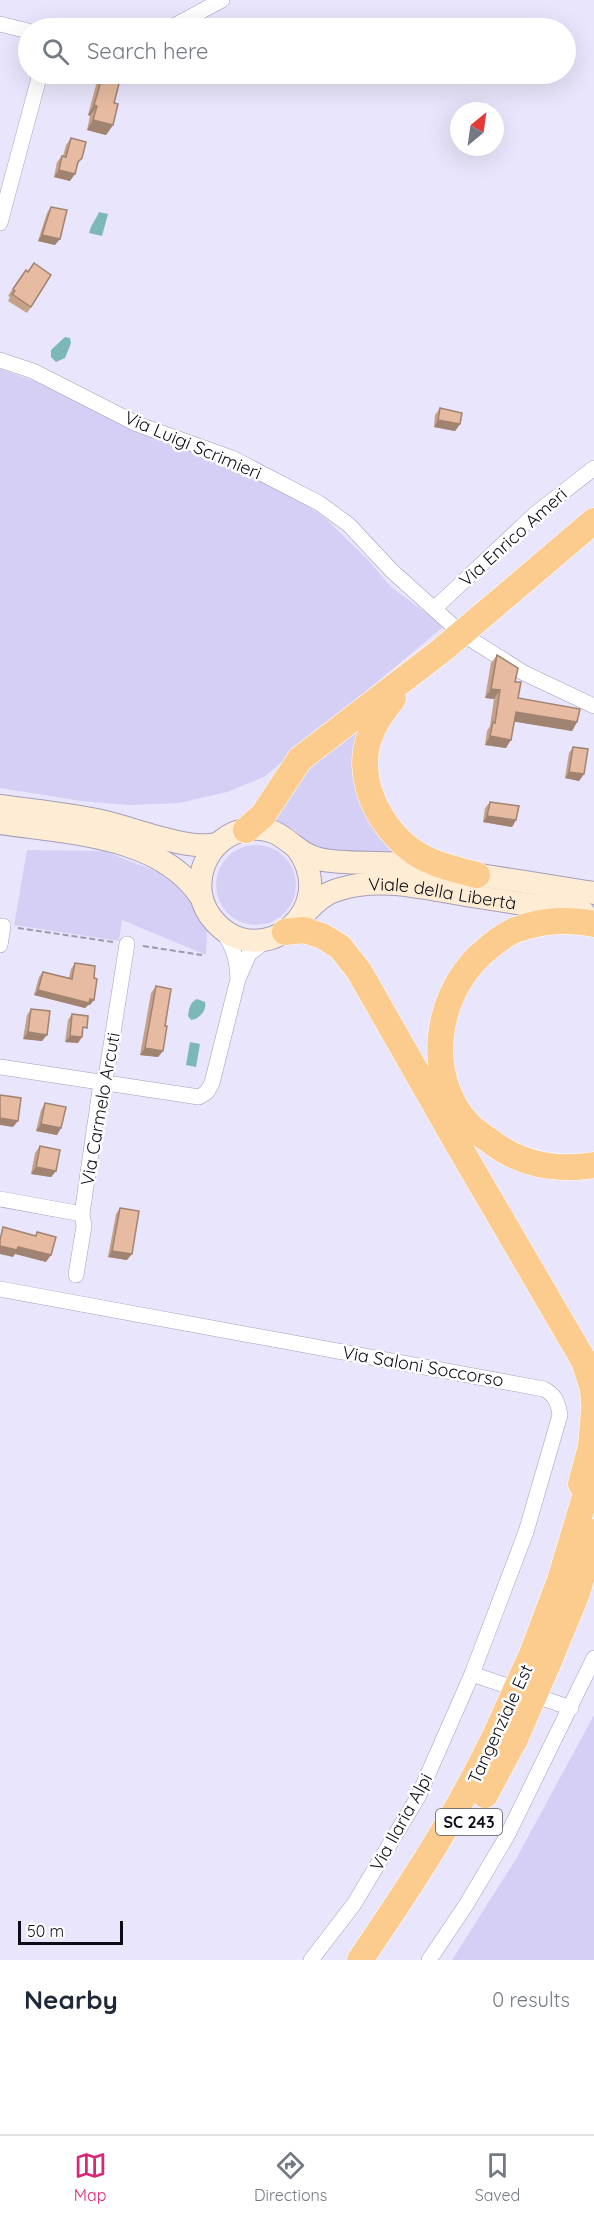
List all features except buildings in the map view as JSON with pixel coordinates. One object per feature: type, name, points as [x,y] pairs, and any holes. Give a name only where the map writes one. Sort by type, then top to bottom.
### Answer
[{"type":"highway","points":[[246,830],[263,814],[300,759],[442,650],[594,521]]},
{"type":"highway","points":[[442,650],[381,713],[371,731],[366,751],[365,771],[371,795],[380,816],[394,834],[412,850],[432,862],[477,875]]},
{"type":"highway","points":[[594,924],[567,920],[545,922],[515,930],[491,945],[473,962],[458,982],[441,1030],[440,1055],[444,1081],[456,1107],[469,1125],[495,1145],[517,1158],[546,1167],[574,1168],[594,1165]]},
{"type":"highway","points":[[285,929],[312,931],[331,941],[348,956],[368,983],[461,1150],[584,1360],[590,1376],[594,1404]]},
{"type":"highway","points":[[560,1580],[563,1558],[591,1446],[594,1411]]},
{"type":"highway","name":"Tangenziale Est","points":[[541,1658],[560,1580],[594,1467]]},
{"type":"highway","name":"Tangenziale Est","points":[[381,1960],[419,1904],[486,1794],[505,1738],[541,1658],[576,1593],[594,1532]]},
{"type":"highway","name":"Tangenziale Est","points":[[360,1960],[404,1895],[470,1788],[505,1738]]},
{"type":"main road","points":[[0,804],[104,822],[207,847],[217,844]]},
{"type":"main road","points":[[0,823],[114,841],[153,856],[187,878],[217,924],[231,934],[250,940],[285,929],[309,902],[311,886],[306,862],[297,848]]},
{"type":"main road","points":[[0,828],[76,835]]},
{"type":"main road","points":[[201,897],[202,868],[211,851],[227,837],[246,830]]},
{"type":"main road","name":"Viale della Libertà","points":[[246,830],[277,833],[315,858],[331,861],[397,864],[594,893]]},
{"type":"main road","name":"Viale della Libertà","points":[[285,929],[323,896],[337,890],[362,885],[422,886],[594,914]]},
{"type":"street","points":[[189,18],[222,0]]},
{"type":"street","points":[[0,24],[18,28]]},
{"type":"street","points":[[0,223],[37,84]]},
{"type":"street","name":"Via Luigi Scrimieri","points":[[0,360],[33,371],[137,424],[232,458],[319,503],[349,525],[392,571],[452,625]]},
{"type":"street","name":"Via Enrico Ameri","points":[[435,608],[534,515],[594,468]]},
{"type":"street","points":[[472,640],[524,673],[594,706]]},
{"type":"street","points":[[217,924],[233,948],[237,959],[238,979]]},
{"type":"street","points":[[0,945],[3,926]]},
{"type":"street","points":[[0,1068],[199,1097],[207,1092],[212,1083],[238,979],[249,954],[285,929]]},
{"type":"street","name":"Via Carmelo Arcuti","points":[[76,1275],[84,1226],[82,1214],[101,1083],[107,1071],[127,944]]},
{"type":"street","points":[[0,1199],[82,1214]]},
{"type":"street","name":"Via Saloni Soccorso","points":[[0,1289],[544,1389],[552,1393],[558,1402],[560,1415],[526,1532],[472,1674]]},
{"type":"street","points":[[429,1960],[466,1905],[507,1836],[594,1658]]},
{"type":"street","points":[[472,1674],[571,1708]]},
{"type":"street","name":"Via Ilaria Alpi","points":[[311,1960],[354,1904],[418,1797],[472,1674]]},
{"type":"path","points":[[3,926],[202,955]]},
{"type":"shaded area","points":[[99,212],[108,214],[102,236],[89,233]]},
{"type":"shaded area","points":[[65,337],[70,338],[71,343],[65,358],[56,362],[51,357],[51,350]]},
{"type":"shaded area","points":[[0,369],[49,386],[157,439],[228,465],[288,492],[325,518],[368,560],[391,587],[444,626],[264,777],[227,792],[179,803],[129,805],[81,801],[0,788]]},
{"type":"shaded area","points":[[369,713],[358,754],[414,859],[319,852],[295,830],[271,817],[292,783]]},
{"type":"shaded area","points":[[256,845],[271,848],[284,857],[293,870],[296,885],[293,900],[284,913],[271,922],[256,925],[241,922],[228,913],[219,900],[216,885],[219,870],[228,857],[241,848]]},
{"type":"shaded area","points":[[27,850],[104,851],[183,882],[207,931],[206,955],[122,920],[119,941],[14,925]]},
{"type":"shaded area","points":[[197,999],[205,1002],[205,1008],[199,1016],[191,1020],[188,1016],[189,1008]]},
{"type":"shaded area","points":[[190,1042],[200,1044],[196,1067],[186,1065]]},
{"type":"shaded area","points":[[594,1715],[594,1960],[452,1960],[516,1859]]}]
